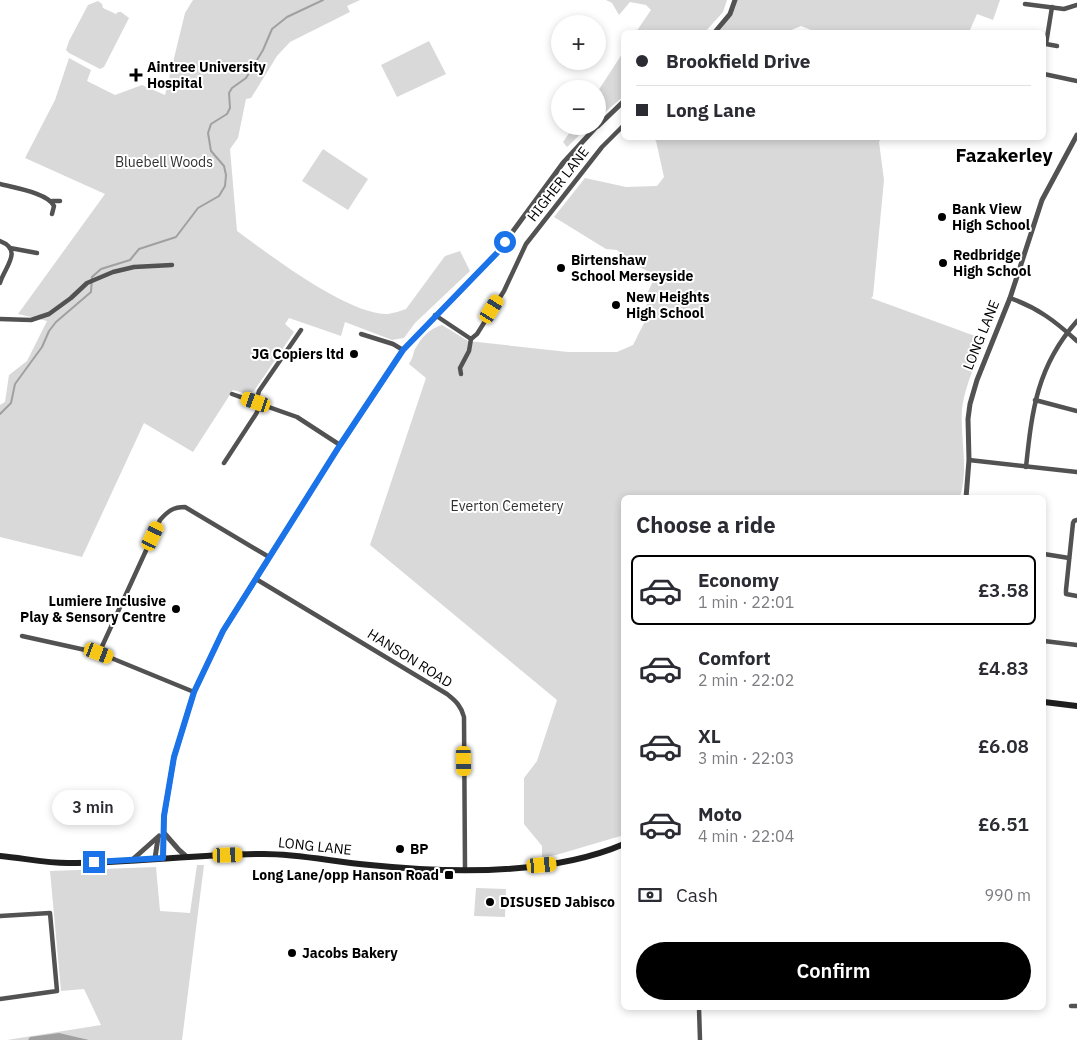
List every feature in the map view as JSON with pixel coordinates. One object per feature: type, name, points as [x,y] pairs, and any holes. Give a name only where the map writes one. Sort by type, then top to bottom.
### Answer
[{"type":"main road","points":[[1046,702],[1077,706]]},
{"type":"main road","name":"LONG LANE","points":[[0,856],[66,863],[290,854],[370,865],[465,869],[562,864],[621,845]]},
{"type":"street","points":[[717,30],[730,14],[735,0]]},
{"type":"street","points":[[1025,4],[1064,9],[1077,5]]},
{"type":"street","points":[[1046,39],[1052,7]]},
{"type":"street","points":[[1046,44],[1057,46]]},
{"type":"street","points":[[1046,74],[1077,81]]},
{"type":"street","points":[[606,118],[621,104]]},
{"type":"street","name":"HIGHER LANE","points":[[461,374],[460,368],[469,351],[472,339],[504,291],[526,244],[602,147],[621,128]]},
{"type":"street","points":[[159,858],[166,800],[174,757],[194,692],[223,631],[340,445],[403,350],[497,253],[564,163],[589,135]]},
{"type":"street","name":"LONG LANE","points":[[966,495],[970,460],[970,404],[977,380],[1010,298],[1042,200],[1077,135]]},
{"type":"street","points":[[0,184],[60,201]]},
{"type":"street","points":[[52,200],[54,206],[52,214]]},
{"type":"street","points":[[0,241],[7,244],[10,248],[11,262],[0,283]]},
{"type":"street","points":[[10,248],[37,253]]},
{"type":"street","points":[[0,319],[31,320],[49,314],[71,298],[86,283],[113,272],[134,267],[172,265]]},
{"type":"street","points":[[1010,298],[1038,310],[1053,320],[1077,342]]},
{"type":"street","points":[[435,316],[472,339]]},
{"type":"street","points":[[1026,467],[1030,422],[1043,373],[1067,332],[1077,321]]},
{"type":"street","points":[[224,463],[256,414],[259,391],[302,330]]},
{"type":"street","points":[[361,334],[393,344],[403,350]]},
{"type":"street","points":[[232,394],[297,417],[340,445]]},
{"type":"street","points":[[1035,400],[1077,411]]},
{"type":"street","points":[[970,460],[1077,472]]},
{"type":"street","points":[[99,653],[160,520],[168,512],[176,508],[185,508],[193,511],[269,557]]},
{"type":"street","points":[[1077,520],[1073,523],[1066,594],[1077,596]]},
{"type":"street","points":[[1046,554],[1069,558]]},
{"type":"street","name":"HANSON ROAD","points":[[256,578],[447,694],[462,708],[464,717],[465,869]]},
{"type":"street","points":[[22,636],[99,653],[194,692]]},
{"type":"street","points":[[1046,642],[1077,645]]},
{"type":"street","points":[[162,835],[187,857]]},
{"type":"street","points":[[132,860],[162,835]]},
{"type":"street","points":[[0,916],[50,913],[57,991],[0,999]]},
{"type":"street","points":[[1071,1006],[1077,1006]]},
{"type":"street","points":[[699,1010],[700,1040]]},
{"type":"green space","name":"Bluebell Woods","points":[[193,0],[360,0],[347,6],[350,12],[290,42],[277,56],[251,98],[246,99],[238,138],[230,149],[237,231],[331,295],[371,312],[388,314],[406,309],[445,256],[460,251],[470,271],[415,323],[404,338],[392,340],[345,322],[341,336],[289,318],[285,324],[294,332],[254,391],[247,394],[233,390],[193,452],[144,423],[82,557],[0,537],[0,405],[5,402],[9,375],[27,361],[47,321],[18,314],[105,194],[25,158],[55,100],[69,58],[91,70],[87,81],[115,95],[142,85],[165,95],[185,13]]},
{"type":"green space","points":[[606,0],[727,0],[723,12],[707,30],[637,30],[651,10],[646,5],[630,2],[619,15],[612,3]]},
{"type":"green space","points":[[737,0],[1000,0],[993,20],[977,14],[970,30],[811,30],[801,26],[792,30],[720,30]]},
{"type":"green space","points":[[98,1],[102,4],[103,8],[116,14],[121,12],[129,18],[104,67],[100,69],[66,50],[88,5]]},
{"type":"green space","points":[[429,41],[446,74],[397,97],[381,65]]},
{"type":"green space","points":[[621,56],[621,99],[606,111],[605,80]]},
{"type":"green space","points":[[568,135],[580,135],[567,147],[563,142]]},
{"type":"green space","name":"Everton Cemetery","points":[[880,140],[884,180],[873,296],[871,298],[986,340],[971,374],[963,400],[963,486],[961,495],[621,495],[621,836],[556,855],[542,857],[542,846],[524,824],[524,778],[537,761],[557,700],[370,545],[426,378],[409,364],[417,345],[430,331],[442,325],[468,341],[568,352],[617,352],[633,345],[646,319],[641,317],[649,300],[645,298],[656,275],[622,259],[621,254],[617,250],[606,249],[554,217],[585,178],[626,187],[657,186],[664,177],[656,141]]},
{"type":"green space","points":[[323,149],[368,179],[348,210],[302,181]]},
{"type":"green space","points":[[197,865],[204,865],[182,1040],[7,1040],[101,1025],[84,989],[61,991],[50,871],[156,867],[160,911],[190,913]]},
{"type":"green space","name":"DISUSED Jabisco","points":[[476,888],[506,889],[505,917],[474,916]]},
{"type":"shaded area","points":[[59,1033],[89,1040],[28,1040],[30,1037]]},
{"type":"waterway","points":[[0,414],[11,403],[15,384],[42,347],[49,331],[56,322],[91,292],[92,277],[101,269],[130,260],[139,249],[176,237],[198,208],[219,196],[225,186],[226,175],[224,166],[211,151],[208,133],[211,124],[227,114],[230,108],[229,93],[232,88],[246,78],[263,50],[272,29],[287,17],[323,0]]},
{"type":"place","name":"Aintree University Hospital","points":[[136,75]]},
{"type":"place","name":"Bank View High School","points":[[942,217]]},
{"type":"place","name":"Redbridge High School","points":[[943,263]]},
{"type":"place","name":"Birtenshaw School Merseyside","points":[[561,268]]},
{"type":"place","name":"New Heights High School","points":[[616,305]]},
{"type":"place","name":"JG Copiers ltd","points":[[354,354]]},
{"type":"place","name":"Lumiere Inclusive Play & Sensory Centre","points":[[176,609]]},
{"type":"place","name":"BP","points":[[400,849]]},
{"type":"place","name":"Long Lane/opp Hanson Road","points":[[449,875]]},
{"type":"place","name":"DISUSED Jabisco","points":[[490,902]]},
{"type":"place","name":"Jacobs Bakery","points":[[292,953]]},
{"type":"district","name":"Fazakerley","points":[[1004,155]]},
{"type":"route","points":[[94,862],[163,858],[164,816],[174,757],[194,692],[223,631],[340,445],[403,350],[497,253],[505,242]]}]
